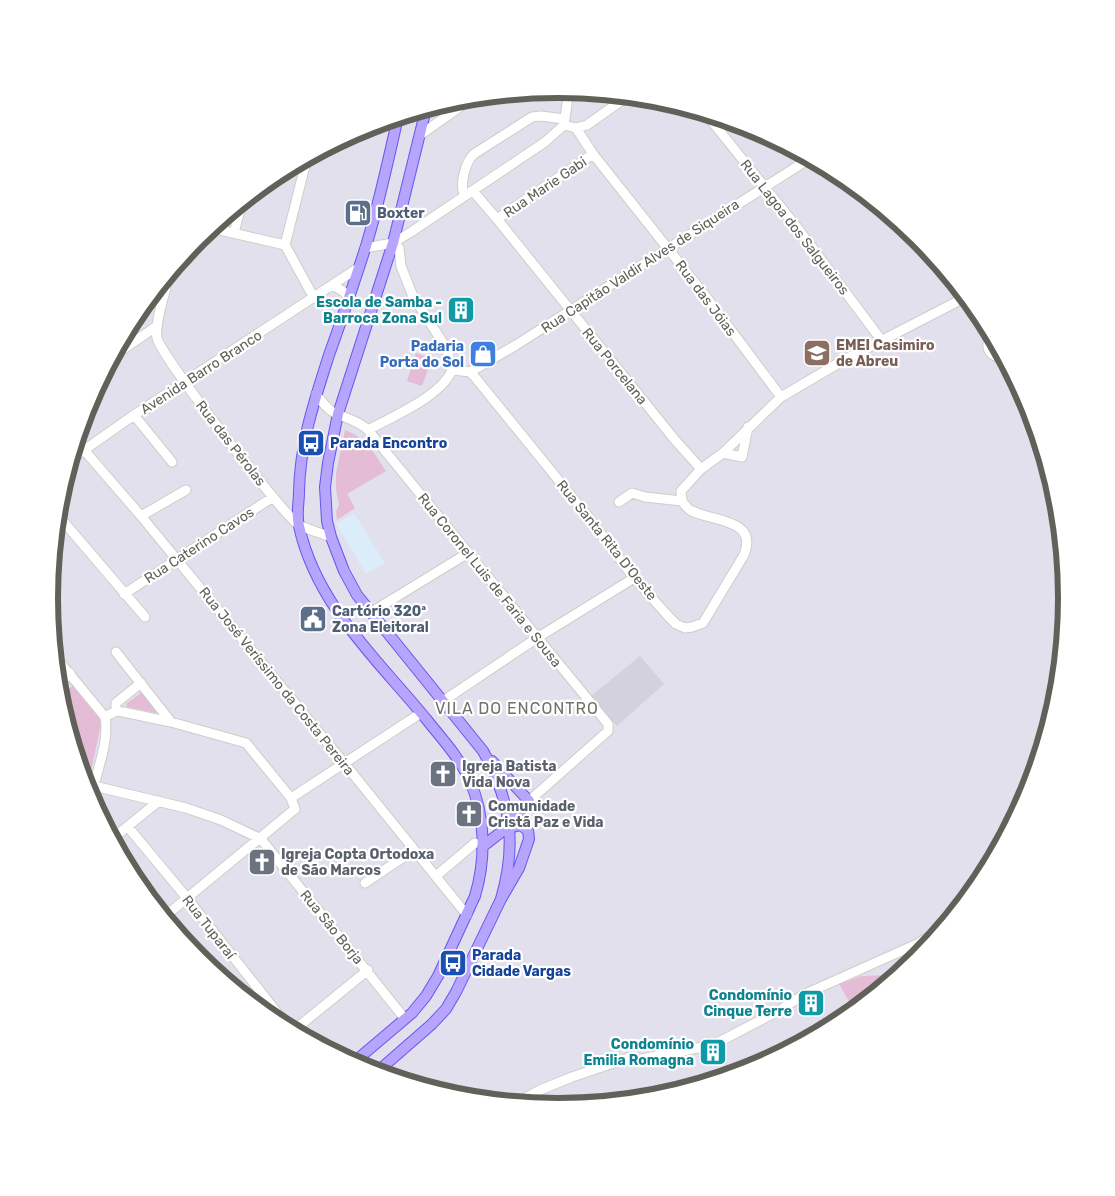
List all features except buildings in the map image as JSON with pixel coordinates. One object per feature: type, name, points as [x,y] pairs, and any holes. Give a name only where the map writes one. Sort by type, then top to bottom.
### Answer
[{"type":"main road","points":[[424,116],[393,243],[338,414],[329,457],[325,503],[331,537],[344,571],[357,595],[483,751],[529,801],[509,824],[479,845]]},
{"type":"main road","points":[[360,1057],[405,1019],[426,996],[467,915],[478,884],[479,845],[482,829],[478,806],[469,780],[449,746],[356,636],[333,605],[320,584],[310,562],[298,524],[299,481],[307,426],[375,217],[396,125]]},
{"type":"main road","points":[[483,751],[500,785],[509,824],[510,863],[501,899]]},
{"type":"main road","points":[[384,1066],[432,1024],[446,1009],[456,992],[501,899],[519,868],[529,839],[529,833],[525,826],[509,824]]},
{"type":"street","points":[[365,248],[393,243],[546,142],[564,122],[568,98]]},
{"type":"street","points":[[469,194],[462,190],[466,166],[470,157],[532,117],[541,116],[564,122],[576,128],[582,127],[620,102]]},
{"type":"street","points":[[420,135],[458,109]]},
{"type":"street","name":"Rua Lagoa dos Salgueiros","points":[[714,124],[800,230],[882,342]]},
{"type":"street","name":"Rua das Jóias","points":[[576,128],[593,154],[669,249],[781,397]]},
{"type":"street","name":"Rua Marie Gabi","points":[[497,219],[593,154]]},
{"type":"street","name":"Rua Capitão Valdir Alves de Siqueira","points":[[470,372],[571,311],[803,163]]},
{"type":"street","points":[[305,167],[286,245],[314,298]]},
{"type":"street","name":"Rua Porcelana","points":[[469,194],[497,219],[674,440],[700,469]]},
{"type":"street","points":[[234,232],[239,213]]},
{"type":"street","points":[[220,230],[286,245]]},
{"type":"street","points":[[316,394],[325,406],[359,423],[368,430],[431,395],[444,385],[453,370],[453,363],[446,348],[412,294],[401,266],[399,248],[393,243]]},
{"type":"street","name":"Avenida Barro Branco","points":[[79,453],[358,268]]},
{"type":"street","points":[[333,285],[344,292],[348,298]]},
{"type":"street","points":[[123,349],[157,326],[166,287]]},
{"type":"street","points":[[619,502],[632,493],[645,497],[682,501],[681,491],[700,469],[722,453],[781,397],[844,360],[959,301]]},
{"type":"street","name":"Rua das Pérolas","points":[[157,326],[158,341],[185,383],[273,497],[298,524],[331,537]]},
{"type":"street","points":[[988,343],[989,352],[995,356]]},
{"type":"street","points":[[453,370],[470,372]]},
{"type":"street","name":"Rua Santa Rita D'Oeste","points":[[470,372],[573,498],[634,578],[676,624],[685,628],[702,623],[744,555],[748,544],[747,538],[740,528],[688,509],[682,501]]},
{"type":"street","points":[[134,416],[172,462]]},
{"type":"street","points":[[722,453],[742,457],[748,427]]},
{"type":"street","name":"Rua Coronel Luis de Faria e Sousa","points":[[368,430],[608,724],[608,731],[529,801]]},
{"type":"street","name":"Rua José Veríssimo da Costa Pereira","points":[[84,450],[344,762],[467,915]]},
{"type":"street","points":[[140,516],[186,490]]},
{"type":"street","name":"Rua Caterino Cavos","points":[[124,594],[273,497]]},
{"type":"street","points":[[64,522],[145,617]]},
{"type":"street","points":[[370,613],[468,553]]},
{"type":"street","points":[[443,701],[537,638],[634,578]]},
{"type":"street","points":[[116,652],[170,722]]},
{"type":"street","points":[[62,664],[105,717],[107,725],[105,740],[92,780]]},
{"type":"street","points":[[64,679],[70,673]]},
{"type":"street","points":[[116,711],[116,702],[141,683]]},
{"type":"street","points":[[105,717],[116,711],[170,722],[246,743],[291,798],[295,809],[261,839],[169,912]]},
{"type":"street","points":[[291,798],[421,713]]},
{"type":"street","name":"Rua São Borja","points":[[96,788],[186,808],[221,820],[261,839],[368,970],[405,1019]]},
{"type":"street","points":[[117,835],[159,802]]},
{"type":"street","name":"Rua Tuparaí","points":[[128,827],[187,898],[276,1011]]},
{"type":"street","points":[[436,876],[479,845]]},
{"type":"street","points":[[364,883],[414,850]]},
{"type":"street","points":[[527,1097],[572,1077],[627,1059],[636,1060],[712,1040],[719,1041],[769,1016],[805,994],[920,942]]},
{"type":"street","points":[[299,1026],[368,970]]},
{"type":"shaded area","points":[[416,353],[432,359],[422,386],[407,381]]},
{"type":"shaded area","points":[[345,430],[364,442],[386,471],[347,494],[355,508],[337,520],[336,512],[339,505],[336,473]]},
{"type":"shaded area","points":[[354,513],[385,563],[366,574],[336,524]]},
{"type":"shaded area","points":[[640,656],[664,684],[617,726],[590,697]]},
{"type":"shaded area","points":[[75,684],[102,718],[91,772],[84,759],[66,691]]},
{"type":"shaded area","points":[[141,693],[154,707],[156,713],[127,707],[126,704]]},
{"type":"shaded area","points":[[885,975],[850,1003],[839,984],[862,976]]},
{"type":"place","name":"Boxter","points":[[358,213]]},
{"type":"place","name":"Escola de Samba - Barroca Zona Sul","points":[[461,310]]},
{"type":"place","name":"EMEI Casimiro de Abreu","points":[[817,353]]},
{"type":"place","name":"Padaria Porta do Sol","points":[[483,354]]},
{"type":"place","name":"Parada Encontro","points":[[311,443]]},
{"type":"place","name":"Cartório 320ª Zona Eleitoral","points":[[313,619]]},
{"type":"place","name":"Igreja Batista Vida Nova","points":[[443,774]]},
{"type":"place","name":"Comunidade Cristã Paz e Vida","points":[[469,814]]},
{"type":"place","name":"Igreja Copta Ortodoxa de São Marcos","points":[[262,862]]},
{"type":"place","name":"Parada Cidade Vargas","points":[[453,963]]},
{"type":"place","name":"Condomínio Cinque Terre","points":[[811,1003]]},
{"type":"place","name":"Condomínio Emilia Romagna","points":[[713,1052]]},
{"type":"district","name":"VILA DO ENCONTRO","points":[[517,708]]}]
